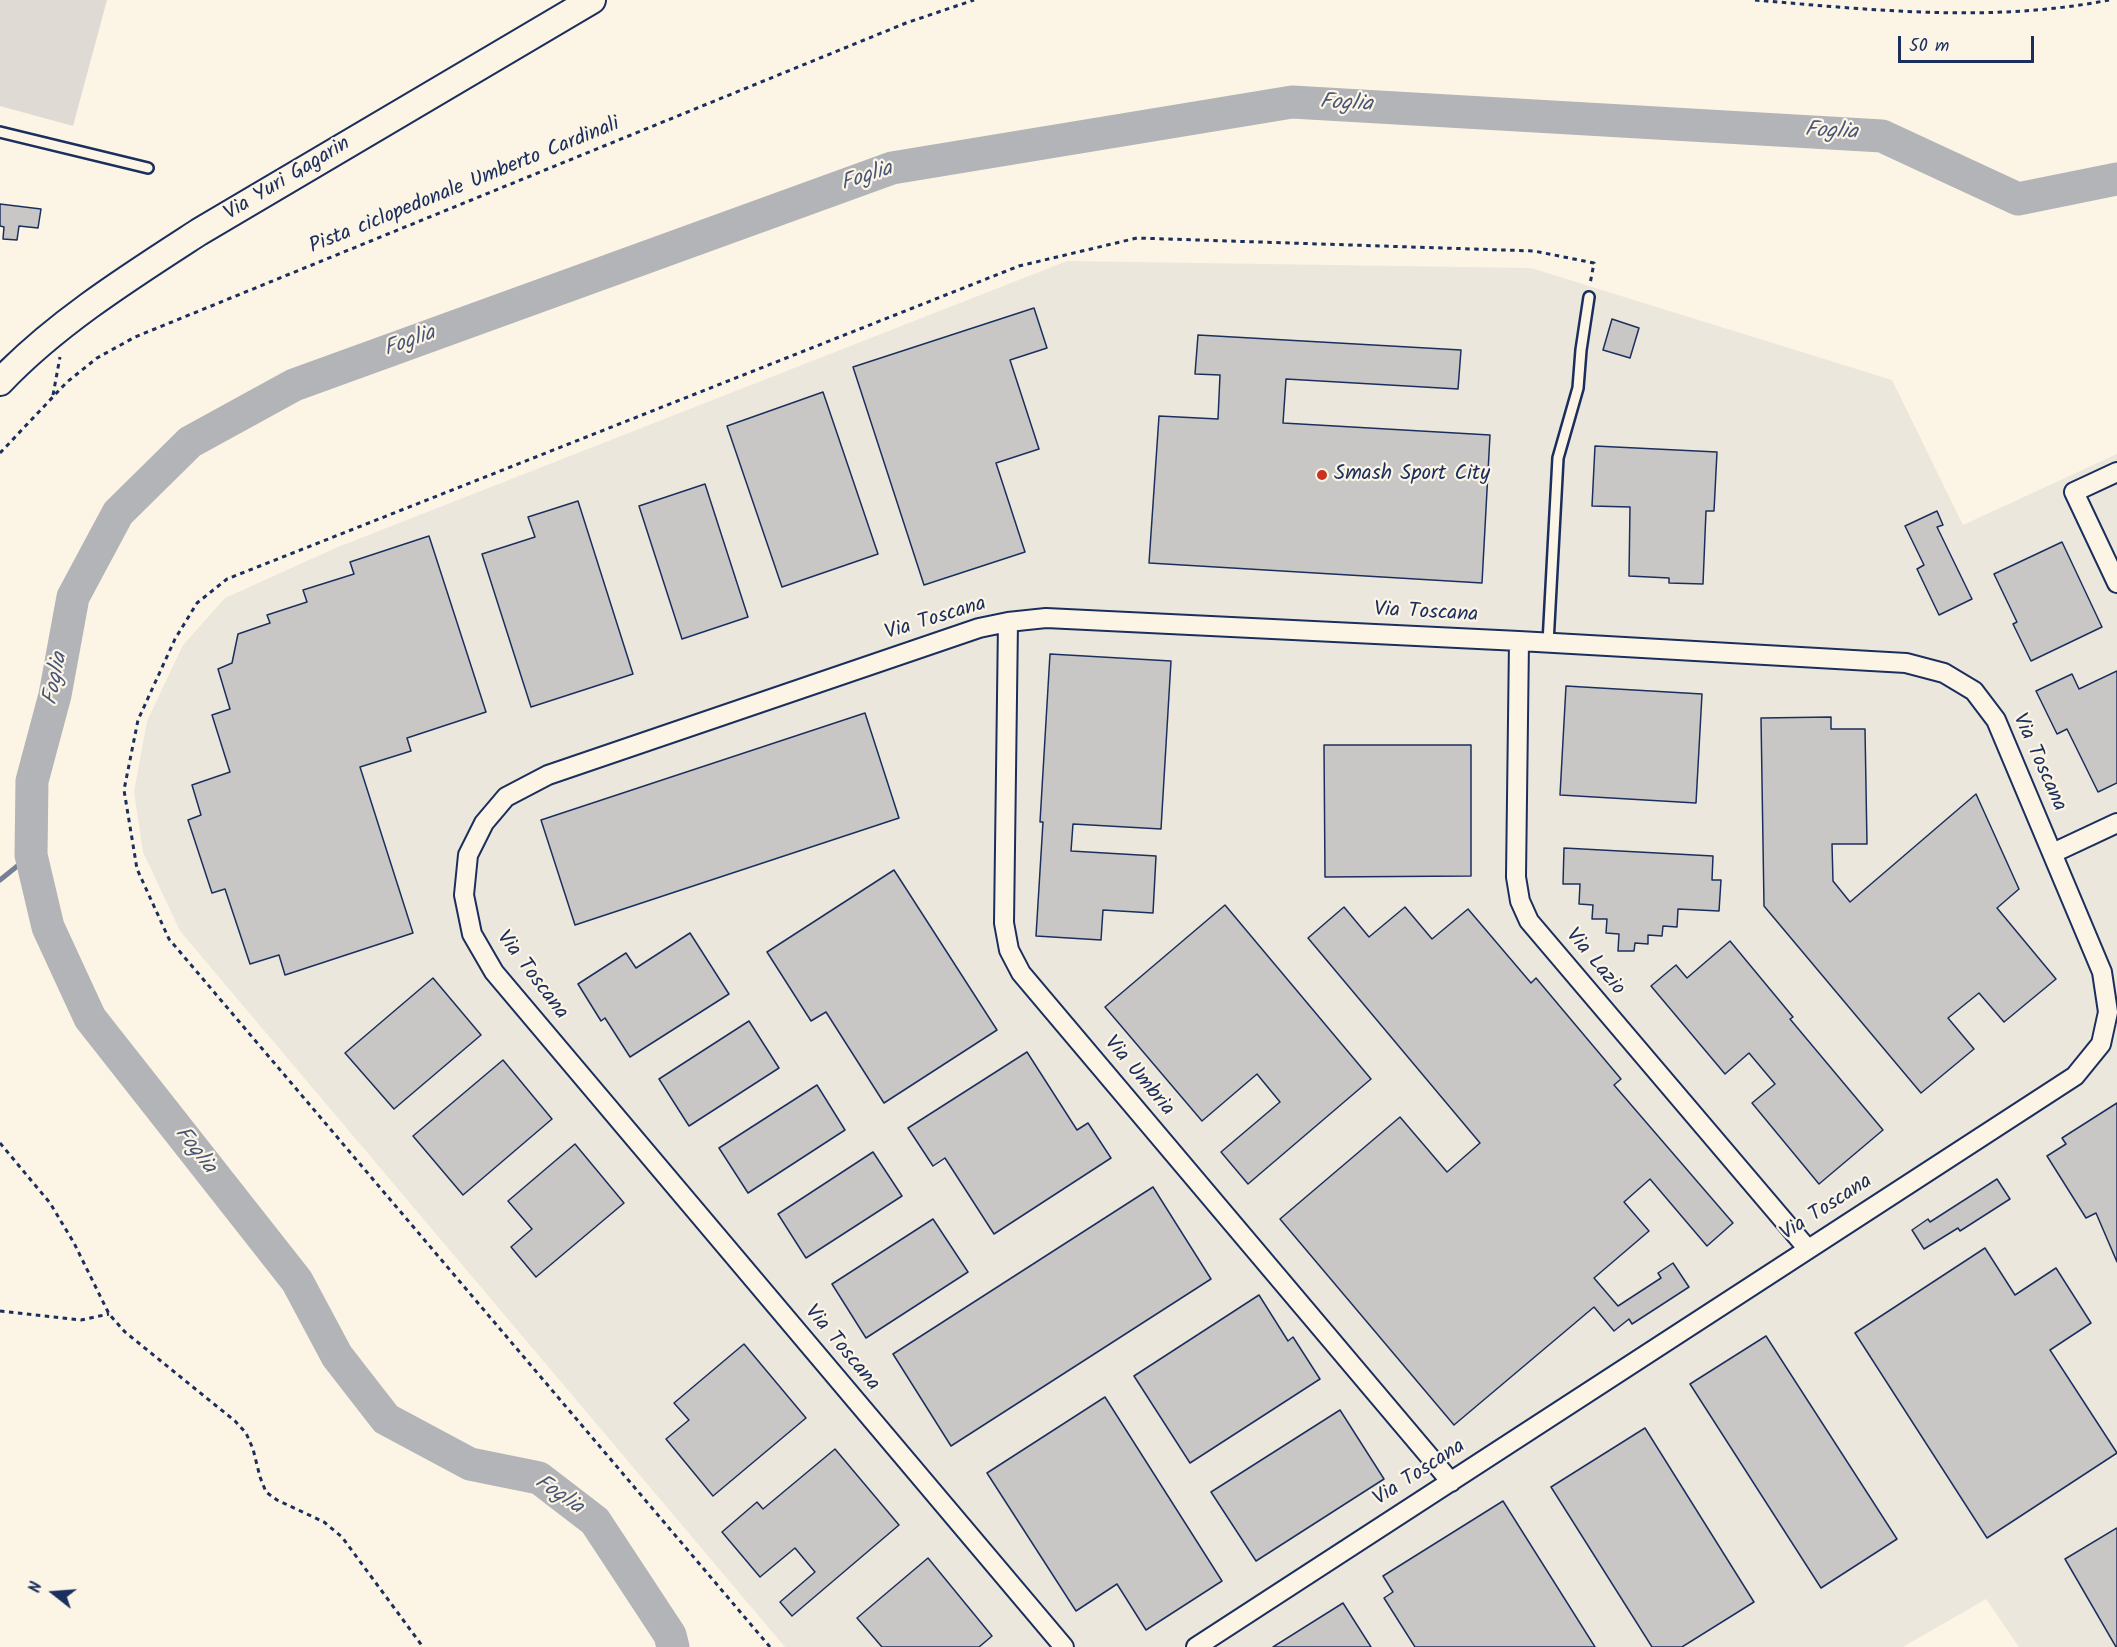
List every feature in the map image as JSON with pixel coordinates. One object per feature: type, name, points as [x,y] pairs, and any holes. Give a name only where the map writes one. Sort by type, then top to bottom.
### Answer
[{"type":"main road","name":"Via Yuri Gagarin","points":[[0,382],[60,328],[173,249],[592,0]]},
{"type":"street","points":[[2117,472],[2074,492],[2117,583]]},
{"type":"street","name":"Via Toscana","points":[[1065,1647],[494,972],[472,934],[464,895],[468,855],[484,823],[507,797],[548,775],[979,628],[1046,618],[1906,663],[1944,673],[1974,691],[1996,720],[2102,972],[2108,1012],[2101,1044],[2075,1076],[1196,1647]]},
{"type":"street","name":"Via Umbria","points":[[1008,622],[1004,923],[1009,950],[1013,958],[1021,973],[1451,1482]]},
{"type":"street","name":"Via Lazio","points":[[1519,641],[1516,877],[1520,901],[1529,921],[1807,1248]]},
{"type":"street","points":[[2053,853],[2117,823]]},
{"type":"lane","points":[[0,132],[148,168]]},
{"type":"lane","points":[[1548,643],[1558,458],[1578,388],[1589,297]]},
{"type":"path","name":"Pista ciclopedonale Umberto Cardinali","points":[[0,453],[67,382],[97,358],[135,337],[895,27],[974,0]]},
{"type":"path","points":[[1755,0],[1929,12],[2031,10],[2109,0]]},
{"type":"path","points":[[52,397],[60,354]]},
{"type":"path","points":[[0,1143],[50,1203],[74,1243],[109,1314],[125,1332],[235,1421],[246,1433],[253,1449],[266,1492],[277,1500],[324,1521],[342,1537],[423,1647]]},
{"type":"path","points":[[0,1311],[81,1320],[109,1314]]},
{"type":"shaded area","points":[[0,0],[107,0],[73,126],[0,106]]},
{"type":"shaded area","points":[[1067,261],[1531,268],[1892,380],[1963,525],[2117,454],[2117,1647],[2019,1647],[1986,1599],[1903,1647],[785,1647],[180,931],[143,852],[134,792],[147,721],[183,645],[225,598],[338,547]]},
{"type":"building","points":[[0,204],[41,209],[38,228],[19,226],[17,240],[3,239],[4,227],[0,226]]},
{"type":"building","points":[[1034,308],[1047,348],[1010,360],[1039,449],[996,463],[1025,552],[924,585],[853,367]]},
{"type":"building","points":[[1612,319],[1639,328],[1630,358],[1603,350]]},
{"type":"building","name":"Smash Sport City","points":[[1198,335],[1461,350],[1458,389],[1286,379],[1283,423],[1490,435],[1482,583],[1149,563],[1159,416],[1218,419],[1220,375],[1195,374]]},
{"type":"building","points":[[823,392],[878,554],[782,587],[727,426]]},
{"type":"building","points":[[1595,446],[1717,452],[1714,511],[1706,511],[1703,584],[1669,583],[1669,578],[1629,576],[1630,507],[1592,506]]},
{"type":"building","points":[[705,484],[748,617],[682,639],[639,506]]},
{"type":"building","points":[[578,501],[633,674],[531,707],[482,554],[535,537],[528,517]]},
{"type":"building","points":[[1937,511],[1943,525],[1937,527],[1972,599],[1939,615],[1917,569],[1924,565],[1905,526]]},
{"type":"building","points":[[429,536],[486,712],[407,738],[411,751],[360,767],[413,933],[285,975],[279,955],[250,964],[225,889],[212,893],[188,820],[201,815],[192,785],[230,772],[212,715],[230,709],[218,669],[232,663],[238,634],[270,623],[267,615],[307,602],[303,590],[354,574],[350,562]]},
{"type":"building","points":[[2062,542],[2102,627],[2031,661],[2013,624],[2017,622],[1994,574]]},
{"type":"building","points":[[1050,654],[1171,661],[1161,829],[1073,824],[1071,851],[1156,856],[1153,913],[1103,910],[1101,940],[1036,936]]},
{"type":"building","points":[[2117,671],[2117,783],[2098,792],[2067,729],[2057,734],[2036,691],[2072,674],[2079,689]]},
{"type":"building","points":[[1566,686],[1702,694],[1696,803],[1560,795]]},
{"type":"building","points":[[865,713],[899,818],[575,925],[541,820]]},
{"type":"building","points":[[1831,717],[1831,729],[1865,729],[1867,844],[1832,844],[1833,881],[1850,902],[1976,794],[2019,889],[1997,908],[2056,979],[2004,1022],[1979,993],[1948,1018],[1974,1049],[1921,1093],[1764,906],[1761,718]]},
{"type":"building","points":[[1324,745],[1471,745],[1471,876],[1325,877]]},
{"type":"building","points":[[1564,848],[1713,856],[1712,880],[1721,880],[1719,911],[1678,909],[1677,927],[1663,926],[1662,936],[1648,935],[1648,944],[1635,943],[1634,951],[1618,951],[1619,934],[1606,933],[1607,919],[1592,919],[1593,905],[1579,904],[1580,884],[1563,884]]},
{"type":"building","points":[[894,870],[997,1030],[884,1103],[826,1012],[811,1021],[767,952]]},
{"type":"building","points":[[1225,905],[1371,1079],[1248,1184],[1221,1152],[1280,1102],[1257,1074],[1202,1121],[1105,1007]]},
{"type":"building","points":[[1344,907],[1369,937],[1405,907],[1432,939],[1468,909],[1531,983],[1536,978],[1621,1079],[1614,1085],[1733,1223],[1707,1246],[1650,1179],[1624,1202],[1649,1231],[1594,1278],[1618,1306],[1661,1278],[1658,1273],[1673,1263],[1689,1287],[1632,1324],[1629,1319],[1614,1331],[1594,1307],[1454,1425],[1280,1219],[1400,1117],[1447,1172],[1480,1143],[1308,938]]},
{"type":"building","points":[[690,933],[729,994],[630,1057],[605,1018],[601,1021],[578,984],[626,953],[636,968]]},
{"type":"building","points":[[1730,941],[1793,1017],[1790,1019],[1883,1130],[1819,1184],[1752,1103],[1775,1084],[1749,1053],[1725,1074],[1651,986],[1676,965],[1687,978]]},
{"type":"building","points":[[433,978],[481,1035],[394,1109],[345,1053]]},
{"type":"building","points":[[749,1021],[779,1068],[689,1126],[659,1079]]},
{"type":"building","points":[[1027,1052],[1077,1130],[1088,1123],[1111,1158],[994,1234],[945,1158],[933,1166],[908,1128]]},
{"type":"building","points":[[503,1060],[552,1119],[463,1195],[413,1136]]},
{"type":"building","points":[[817,1085],[845,1130],[748,1193],[719,1148]]},
{"type":"building","points":[[2117,1103],[2117,1262],[2096,1213],[2086,1218],[2047,1156],[2066,1144],[2062,1138]]},
{"type":"building","points":[[575,1144],[624,1203],[536,1277],[511,1247],[532,1229],[508,1201]]},
{"type":"building","points":[[873,1152],[902,1196],[806,1258],[778,1214]]},
{"type":"building","points":[[1997,1179],[2010,1199],[1960,1231],[1958,1228],[1924,1249],[1912,1230],[1928,1219],[1930,1222]]},
{"type":"building","points":[[1153,1187],[1211,1279],[951,1446],[893,1354]]},
{"type":"building","points":[[933,1219],[968,1272],[866,1338],[832,1284]]},
{"type":"building","points":[[1985,1248],[2015,1295],[2056,1268],[2091,1323],[2050,1350],[2117,1453],[1987,1538],[1855,1333]]},
{"type":"building","points":[[1259,1295],[1288,1341],[1293,1337],[1320,1379],[1190,1463],[1134,1376]]},
{"type":"building","points":[[1766,1336],[1897,1539],[1821,1588],[1690,1384]]},
{"type":"building","points":[[744,1344],[806,1418],[713,1496],[666,1439],[689,1420],[674,1403]]},
{"type":"building","points":[[1105,1397],[1222,1581],[1146,1630],[1117,1584],[1076,1611],[987,1473]]},
{"type":"building","points":[[1340,1410],[1384,1479],[1256,1561],[1211,1492]]},
{"type":"building","points":[[1645,1428],[1754,1602],[1682,1647],[1652,1647],[1551,1487]]},
{"type":"building","points":[[835,1449],[899,1525],[792,1616],[780,1602],[815,1572],[795,1548],[760,1577],[722,1532],[757,1502],[763,1509]]},
{"type":"building","points":[[1503,1501],[1595,1647],[1415,1647],[1384,1598],[1393,1592],[1383,1576]]},
{"type":"building","points":[[2117,1528],[2117,1647],[2116,1647],[2065,1559]]},
{"type":"building","points":[[928,1558],[992,1636],[979,1647],[882,1647],[857,1618]]},
{"type":"building","points":[[1343,1603],[1371,1647],[1273,1647]]},
{"type":"waterway","name":"Foglia","points":[[673,1647],[670,1635],[595,1521],[539,1478],[470,1464],[386,1419],[337,1356],[297,1281],[90,1018],[48,927],[31,855],[32,781],[55,695],[73,597],[118,513],[190,442],[294,385],[892,168],[1292,102],[1882,136],[2018,199],[2117,179]]},
{"type":"waterway","points":[[0,880],[31,855]]},
{"type":"place","name":"Smash Sport City","points":[[1322,475]]}]
